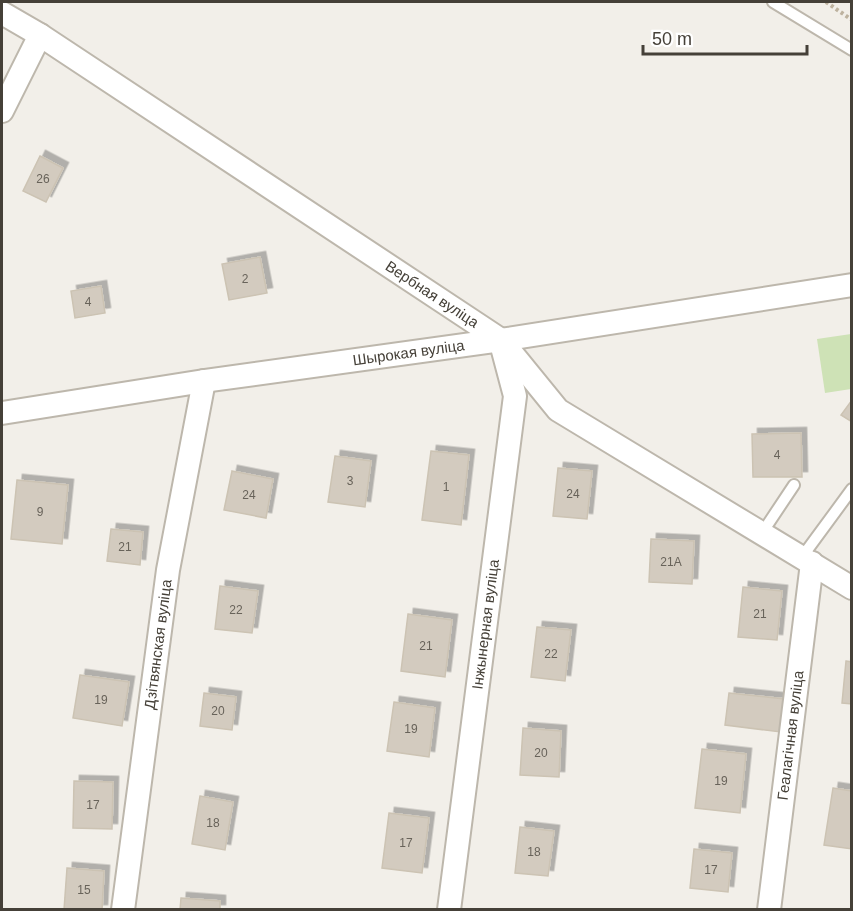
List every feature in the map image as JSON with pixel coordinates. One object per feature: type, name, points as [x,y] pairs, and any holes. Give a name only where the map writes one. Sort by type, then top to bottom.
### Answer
[{"type":"street","name":"Вербная вуліца","points":[[2,13],[40,35],[501,340],[558,410],[852,588]]},
{"type":"street","points":[[2,111],[40,35]]},
{"type":"street","name":"Шырокая вуліца","points":[[2,413],[204,381],[501,340],[852,285]]},
{"type":"street","name":"Інжынерная вуліца","points":[[449,909],[515,396],[501,340]]},
{"type":"street","name":"Дзітвянская вуліца","points":[[123,909],[168,570],[204,381]]},
{"type":"street","name":"Геалагічная вуліца","points":[[769,909],[807,560]]},
{"type":"lane","points":[[773,2],[852,50]]},
{"type":"lane","points":[[762,533],[794,485]]},
{"type":"lane","points":[[807,560],[852,489]]},
{"type":"path","points":[[826,2],[852,20]]},
{"type":"green space","points":[[851,334],[851,389],[825,393],[817,339]]},
{"type":"building","points":[[40,156],[63,168],[46,202],[23,191]]},
{"type":"building","points":[[260,257],[267,293],[229,300],[222,264]]},
{"type":"building","points":[[101,286],[105,313],[75,318],[71,291]]},
{"type":"building","points":[[852,400],[852,422],[841,415]]},
{"type":"building","points":[[801,433],[802,477],[753,477],[752,434]]},
{"type":"building","points":[[431,451],[469,455],[461,525],[422,520]]},
{"type":"building","points":[[335,456],[371,461],[365,507],[328,502]]},
{"type":"building","points":[[558,468],[592,471],[587,519],[553,516]]},
{"type":"building","points":[[232,471],[273,479],[266,518],[224,510]]},
{"type":"building","points":[[17,480],[68,485],[62,544],[11,539]]},
{"type":"building","points":[[111,529],[143,532],[140,565],[107,561]]},
{"type":"building","points":[[651,539],[694,541],[692,584],[649,582]]},
{"type":"building","points":[[220,586],[258,591],[252,633],[215,629]]},
{"type":"building","points":[[743,587],[782,591],[777,640],[738,637]]},
{"type":"building","points":[[408,614],[452,620],[445,677],[401,671]]},
{"type":"building","points":[[537,627],[571,630],[565,681],[531,677]]},
{"type":"building","points":[[846,661],[852,662],[852,704],[842,703]]},
{"type":"building","points":[[80,675],[129,682],[122,726],[73,718]]},
{"type":"building","points":[[204,693],[236,697],[232,730],[200,726]]},
{"type":"building","points":[[729,693],[785,699],[781,732],[725,725]]},
{"type":"building","points":[[394,702],[435,708],[429,757],[387,751]]},
{"type":"building","points":[[523,728],[561,731],[559,777],[520,775]]},
{"type":"building","points":[[702,749],[746,754],[740,813],[695,808]]},
{"type":"building","points":[[74,781],[113,782],[112,829],[73,828]]},
{"type":"building","points":[[833,788],[852,791],[852,849],[824,845]]},
{"type":"building","points":[[200,796],[233,802],[225,850],[192,844]]},
{"type":"building","points":[[389,813],[429,818],[422,873],[382,868]]},
{"type":"building","points":[[520,827],[554,831],[548,876],[515,873]]},
{"type":"building","points":[[694,849],[732,853],[728,892],[690,888]]},
{"type":"building","points":[[67,868],[104,871],[102,910],[64,910]]},
{"type":"building","points":[[181,898],[220,901],[220,910],[180,910]]}]
